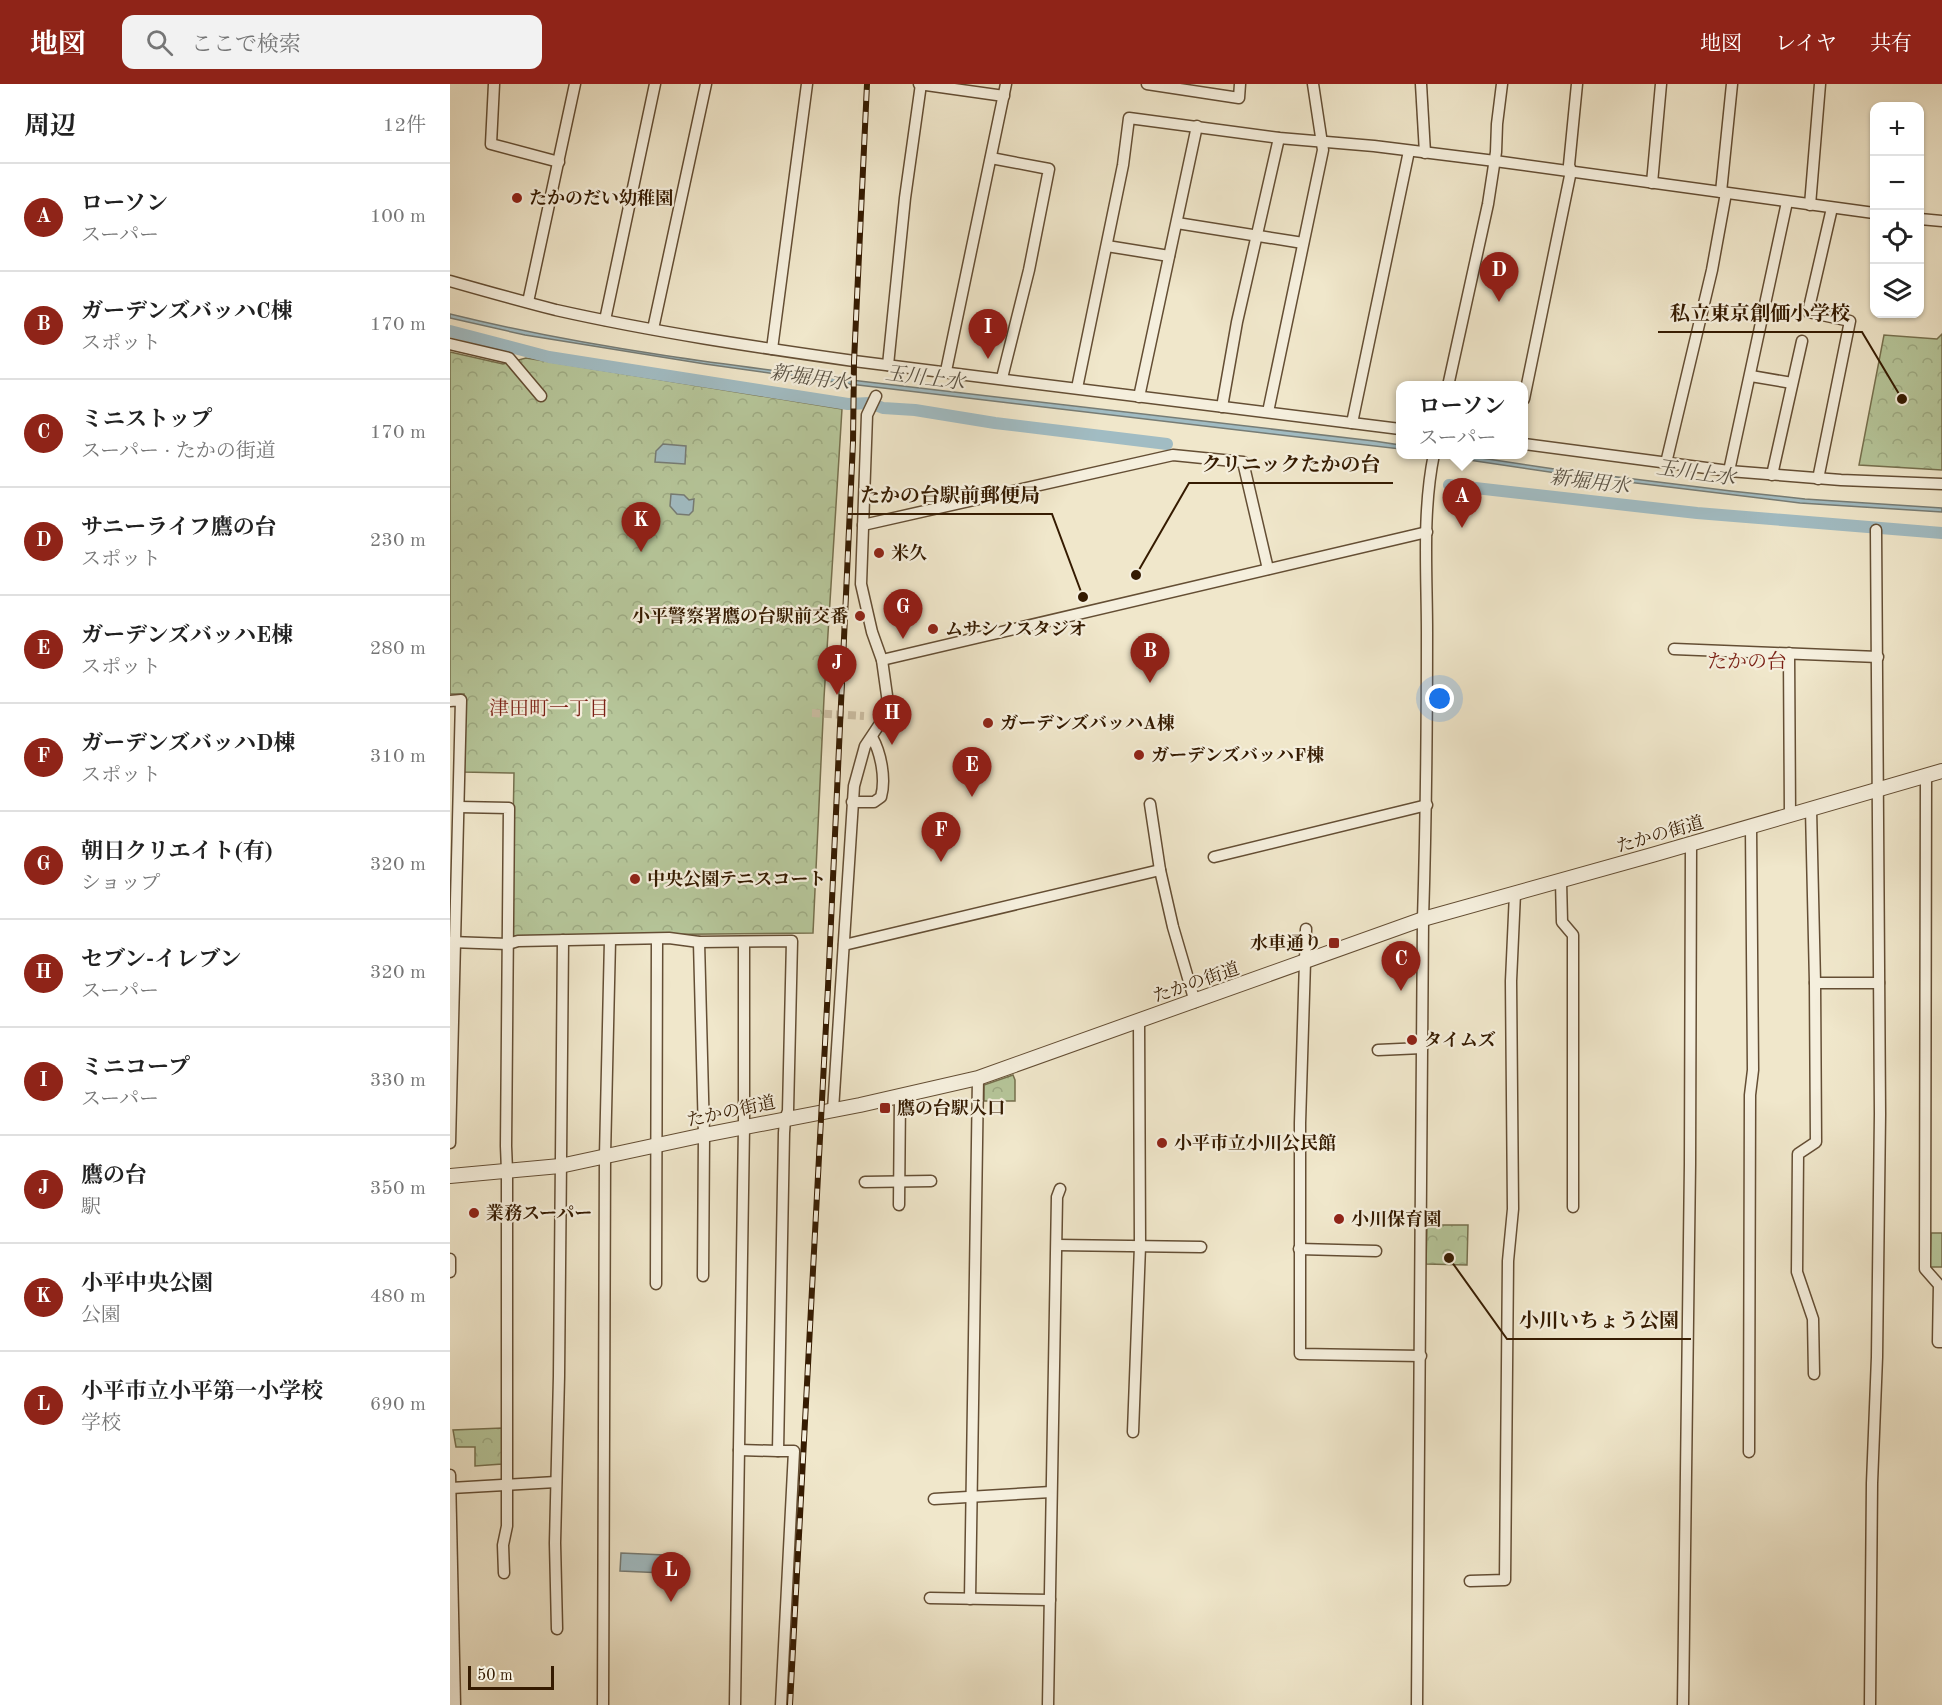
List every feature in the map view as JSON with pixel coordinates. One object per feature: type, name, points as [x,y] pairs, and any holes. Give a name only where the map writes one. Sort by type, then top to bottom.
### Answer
[{"type":"street","points":[[495,84],[490,144],[559,162]]},
{"type":"street","points":[[528,302],[575,84]]},
{"type":"street","points":[[605,320],[656,84]]},
{"type":"street","points":[[653,328],[706,84]]},
{"type":"street","points":[[772,349],[807,84]]},
{"type":"street","points":[[882,367],[920,84],[1004,96]]},
{"type":"street","points":[[946,371],[1006,84]]},
{"type":"street","points":[[1147,84],[1239,98],[1240,84]]},
{"type":"street","points":[[1269,412],[1323,150],[1313,84]]},
{"type":"street","points":[[1421,84],[1425,153]]},
{"type":"street","points":[[1449,381],[1488,204],[1495,161],[1502,84]]},
{"type":"street","points":[[1528,381],[1571,171],[1569,165],[1577,84]]},
{"type":"street","points":[[1652,183],[1661,84]]},
{"type":"street","points":[[1666,463],[1712,270],[1723,193],[1732,84]]},
{"type":"street","points":[[1810,205],[1820,84]]},
{"type":"street","points":[[1077,388],[1123,165],[1129,118],[1279,138],[1495,161],[1870,212]]},
{"type":"street","points":[[1139,396],[1197,126]]},
{"type":"street","points":[[1222,406],[1237,322],[1279,138]]},
{"type":"street","points":[[1352,423],[1409,151]]},
{"type":"street","points":[[991,158],[1049,169],[1029,270],[1002,378]]},
{"type":"street","points":[[1729,471],[1787,202]]},
{"type":"street","points":[[1818,479],[1850,321],[1808,312],[1832,208]]},
{"type":"street","points":[[1924,219],[1942,221]]},
{"type":"street","points":[[1177,224],[1303,243]]},
{"type":"street","points":[[1107,246],[1169,256]]},
{"type":"street","points":[[450,281],[605,320],[882,367],[946,371],[1396,428]]},
{"type":"street","points":[[1772,475],[1802,341]]},
{"type":"street","points":[[450,344],[509,358],[541,396]]},
{"type":"street","points":[[1751,376],[1792,383]]},
{"type":"street","points":[[833,1110],[854,786],[865,746],[889,710],[882,660],[872,632],[861,584],[867,415],[875,398]]},
{"type":"street","points":[[1528,445],[1729,471],[1818,479],[1942,484]]},
{"type":"street","points":[[863,525],[1173,455],[1243,462],[1268,569]]},
{"type":"street","points":[[1417,1705],[1423,919],[1427,805],[1427,532],[1433,459]]},
{"type":"street","points":[[1870,1705],[1879,983],[1876,530]]},
{"type":"street","points":[[882,660],[1427,532]]},
{"type":"street","points":[[1674,649],[1878,657]]},
{"type":"street","points":[[1789,653],[1790,815]]},
{"type":"street","points":[[450,701],[461,700],[453,943],[450,1143]]},
{"type":"street","points":[[852,802],[874,802],[881,797],[883,789],[878,749],[872,737]]},
{"type":"street","name":"たかの街道","points":[[450,1176],[560,1166],[978,1078],[1423,919],[1942,771]]},
{"type":"street","points":[[1926,776],[1925,1269],[1939,1285],[1938,1342],[1942,1342]]},
{"type":"street","points":[[1150,804],[1160,870],[1173,927],[1195,1002]]},
{"type":"street","points":[[1214,857],[1427,805]]},
{"type":"street","points":[[459,807],[509,808],[506,1146],[507,1526],[503,1545],[504,1573]]},
{"type":"street","points":[[1811,808],[1816,1142],[1798,1154],[1797,1272],[1813,1319],[1814,1374]]},
{"type":"street","points":[[1749,1452],[1750,1095],[1753,1070],[1751,826]]},
{"type":"street","points":[[1683,1705],[1690,1164],[1691,844]]},
{"type":"street","points":[[844,945],[1160,870]]},
{"type":"street","points":[[1561,881],[1562,922],[1573,936],[1577,1167],[1573,1207]]},
{"type":"street","points":[[1470,1581],[1504,1580],[1508,1262],[1513,1209],[1511,981],[1515,894]]},
{"type":"street","points":[[1306,928],[1303,963],[1300,1354],[1421,1356]]},
{"type":"street","points":[[453,943],[508,944],[518,941],[610,939],[699,942],[792,941],[788,1111],[785,1119],[778,1451]]},
{"type":"street","points":[[603,1705],[606,1156],[610,939]]},
{"type":"street","points":[[656,1284],[657,939]]},
{"type":"street","points":[[557,1629],[556,1482],[562,940]]},
{"type":"street","points":[[699,942],[704,1135],[703,1276]]},
{"type":"street","points":[[735,1705],[744,1127],[744,942]]},
{"type":"street","points":[[1815,983],[1879,983]]},
{"type":"street","points":[[1133,1432],[1140,1246],[1139,1021]]},
{"type":"street","points":[[1378,1050],[1422,1048]]},
{"type":"street","points":[[970,1599],[978,1078]]},
{"type":"street","points":[[899,1205],[900,1096]]},
{"type":"street","points":[[865,1182],[930,1181]]},
{"type":"street","points":[[1048,1705],[1057,1197],[1060,1190]]},
{"type":"street","points":[[1057,1245],[1201,1247]]},
{"type":"street","points":[[1299,1250],[1377,1251]]},
{"type":"street","points":[[450,1259],[450,1272]]},
{"type":"street","points":[[739,1450],[794,1451],[781,1705]]},
{"type":"street","points":[[450,1475],[454,1705]]},
{"type":"street","points":[[451,1488],[556,1482]]},
{"type":"street","points":[[934,1499],[1051,1492]]},
{"type":"street","points":[[930,1598],[1050,1600]]},
{"type":"green space","points":[[1942,334],[1942,470],[1859,465],[1884,335],[1937,339]]},
{"type":"green space","points":[[450,352],[503,364],[526,358],[842,409],[824,698],[813,933],[511,936],[514,773],[463,772],[464,694],[450,694]]},
{"type":"green space","points":[[1013,1075],[1015,1101],[984,1101],[984,1085]]},
{"type":"green space","points":[[1427,1225],[1468,1225],[1467,1265],[1426,1264]]},
{"type":"green space","points":[[1931,1233],[1942,1233],[1942,1267],[1930,1267]]},
{"type":"green space","points":[[502,1428],[502,1464],[475,1466],[475,1447],[456,1447],[453,1430]]},
{"type":"water","points":[[450,314],[557,337],[721,364],[1374,441],[1396,444],[1396,449],[841,383],[525,335],[450,318]]},
{"type":"water","points":[[663,444],[686,446],[685,464],[655,462],[656,451]]},
{"type":"water","points":[[1462,459],[1488,459],[1805,499],[1942,508],[1942,512],[1800,503],[1570,475]]},
{"type":"water","points":[[671,494],[684,495],[689,500],[694,499],[693,511],[689,515],[677,514],[670,506]]},
{"type":"water","points":[[621,1553],[665,1555],[664,1573],[620,1571]]},
{"type":"waterway","name":"新堀用水","points":[[450,331],[549,357],[848,404],[870,403],[883,408],[915,410],[995,423],[1167,444]]},
{"type":"waterway","name":"新堀用水","points":[[1449,485],[1697,513],[1942,533]]},
{"type":"tunnel","points":[[812,713],[864,716]]},
{"type":"railway","points":[[790,1705],[828,987],[867,84]]},
{"type":"place","name":"たかのだい幼稚園","points":[[517,198]]},
{"type":"place","name":"サニーライフ鷹の台","points":[[1499,302]]},
{"type":"place","name":"ミニコープ","points":[[988,359]]},
{"type":"place","name":"私立東京創価小学校","points":[[1902,399]]},
{"type":"place","name":"ローソン","points":[[1462,528]]},
{"type":"place","name":"小平中央公園","points":[[641,552]]},
{"type":"place","name":"米久","points":[[879,553]]},
{"type":"place","name":"クリニックたかの台","points":[[1136,575]]},
{"type":"place","name":"たかの台駅前郵便局","points":[[1083,597]]},
{"type":"place","name":"小平警察署鷹の台駅前交番","points":[[860,616]]},
{"type":"place","name":"ムサシノスタジオ","points":[[933,629]]},
{"type":"place","name":"朝日クリエイト(有)","points":[[903,639]]},
{"type":"place","name":"ガーデンズバッハC棟","points":[[1150,683]]},
{"type":"place","name":"鷹の台","points":[[837,695]]},
{"type":"place","name":"ガーデンズバッハA棟","points":[[988,723]]},
{"type":"place","name":"セブン-イレブン","points":[[892,745]]},
{"type":"place","name":"ガーデンズバッハF棟","points":[[1139,755]]},
{"type":"place","name":"ガーデンズバッハE棟","points":[[972,797]]},
{"type":"place","name":"ガーデンズバッハD棟","points":[[941,862]]},
{"type":"place","name":"中央公園テニスコート","points":[[635,879]]},
{"type":"place","name":"水車通り","points":[[1334,943]]},
{"type":"place","name":"ミニストップ","points":[[1401,991]]},
{"type":"place","name":"タイムズ","points":[[1412,1040]]},
{"type":"place","name":"鷹の台駅入口","points":[[885,1108]]},
{"type":"place","name":"小平市立小川公民館","points":[[1162,1143]]},
{"type":"place","name":"業務スーパー","points":[[474,1213]]},
{"type":"place","name":"小川保育園","points":[[1339,1219]]},
{"type":"place","name":"小川いちょう公園","points":[[1449,1258]]},
{"type":"place","name":"小平市立小平第一小学校","points":[[671,1602]]},
{"type":"district","name":"たかの台","points":[[1747,661]]},
{"type":"district","name":"津田町一丁目","points":[[549,708]]},
{"type":"water label","name":"玉川上水","points":[[925,377]]},
{"type":"water label","name":"玉川上水","points":[[1696,472]]}]
